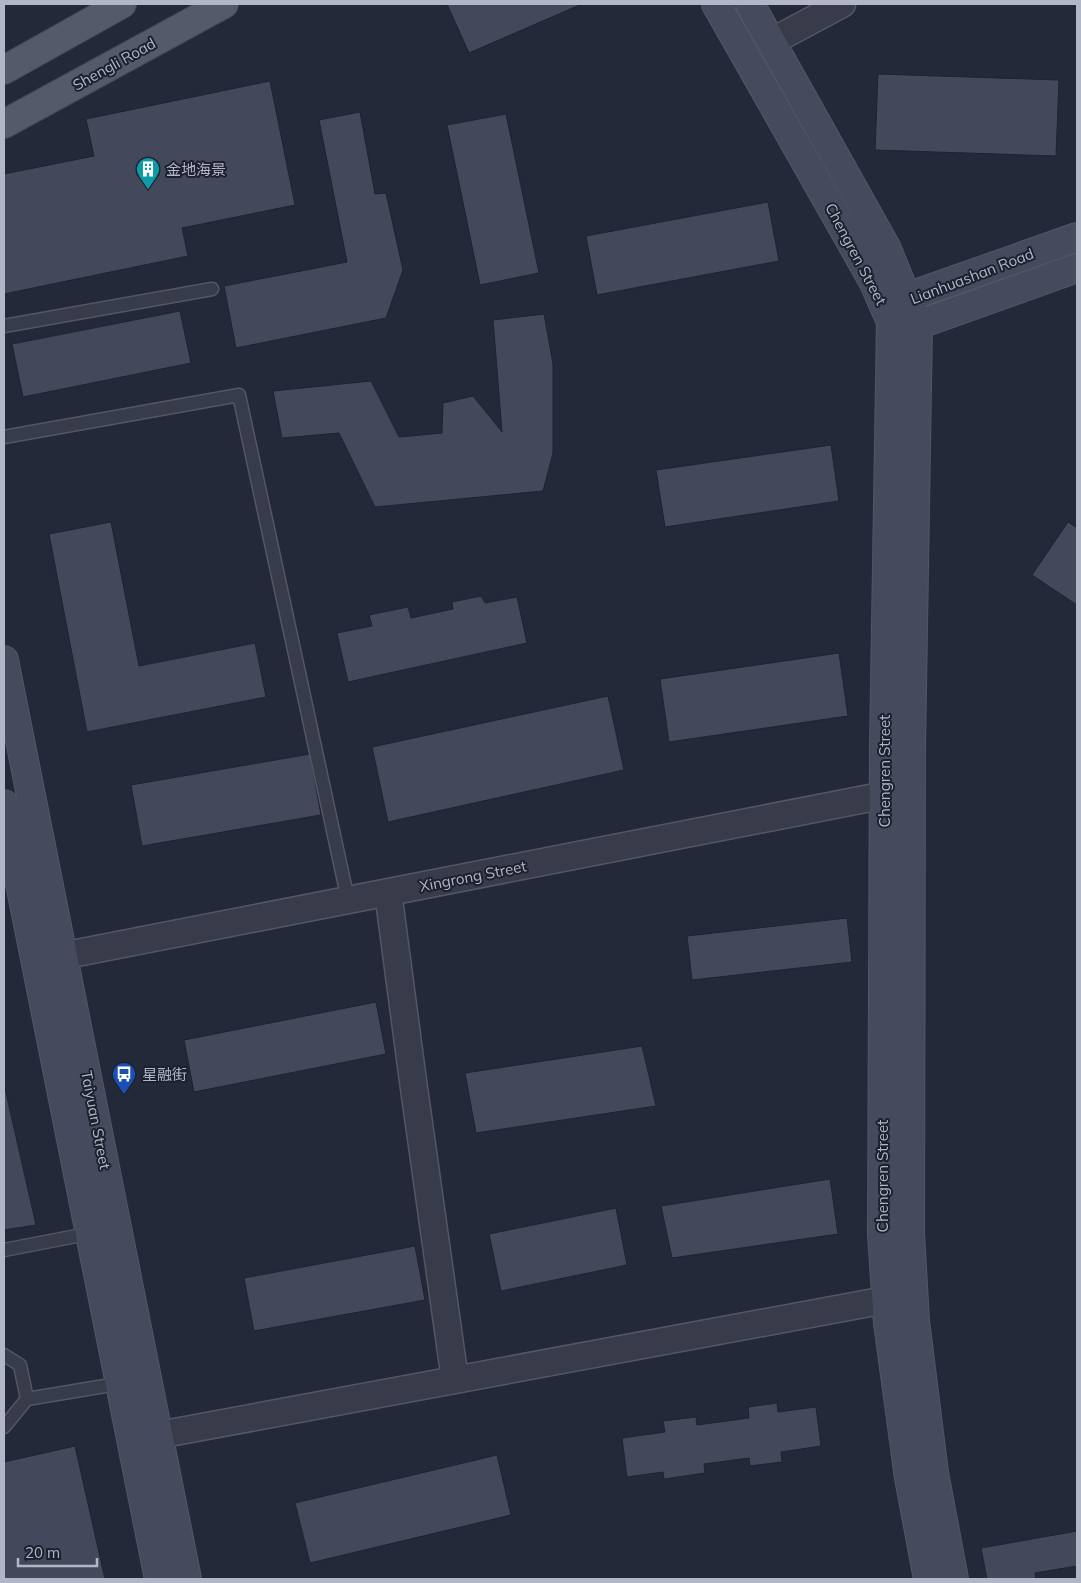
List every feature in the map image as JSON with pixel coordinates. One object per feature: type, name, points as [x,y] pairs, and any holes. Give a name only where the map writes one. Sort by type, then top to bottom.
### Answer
[{"type":"main road","points":[[4,70],[122,4]]},
{"type":"main road","name":"Shengli Road","points":[[4,124],[224,4]]},
{"type":"street","name":"Chengren Street","points":[[716,4],[873,281],[905,323],[911,790],[910,1233],[914,1321],[934,1473],[954,1579]]},
{"type":"street","name":"Chengren Street","points":[[750,4],[886,247],[907,297]]},
{"type":"street","points":[[771,42],[842,4]]},
{"type":"street","name":"Lianhuashan Road","points":[[1077,238],[907,297],[905,323],[1077,268]]},
{"type":"street","name":"Chengren Street","points":[[905,323],[884,796],[882,1234],[886,1300],[909,1478],[928,1579]]},
{"type":"street","name":"Taiyuan Street","points":[[4,660],[187,1579]]},
{"type":"street","name":"Xingrong Street","points":[[35,961],[911,790]]},
{"type":"street","name":"Taiyuan Street","points":[[4,804],[159,1579]]},
{"type":"street","points":[[388,892],[455,1380]]},
{"type":"street","points":[[131,1440],[913,1295]]},
{"type":"lane","points":[[4,326],[212,289]]},
{"type":"lane","points":[[4,437],[240,396],[348,900]]},
{"type":"lane","points":[[4,1250],[117,1228]]},
{"type":"lane","points":[[4,1354],[20,1365],[27,1399]]},
{"type":"lane","points":[[4,1427],[27,1399],[148,1380]]},
{"type":"building","points":[[447,4],[582,4],[469,53]]},
{"type":"building","points":[[878,74],[1059,80],[1056,156],[875,150]]},
{"type":"building","name":"金地海景","points":[[270,81],[295,205],[182,228],[188,256],[4,294],[4,174],[94,156],[86,119]]},
{"type":"building","points":[[360,112],[375,194],[386,193],[403,270],[386,318],[236,348],[224,286],[347,262],[319,120]]},
{"type":"building","points":[[506,114],[539,273],[480,285],[447,125]]},
{"type":"building","points":[[768,202],[779,261],[597,295],[586,236]]},
{"type":"building","points":[[180,311],[191,363],[23,397],[12,344]]},
{"type":"building","points":[[544,314],[553,364],[553,453],[543,491],[375,507],[339,433],[282,438],[273,391],[371,381],[399,437],[442,433],[443,403],[473,396],[502,432],[493,320]]},
{"type":"building","points":[[831,445],[839,501],[665,527],[656,470]]},
{"type":"building","points":[[111,522],[139,666],[255,643],[266,697],[87,732],[49,534]]},
{"type":"building","points":[[1068,522],[1077,528],[1077,605],[1032,575]]},
{"type":"building","points":[[481,596],[485,603],[517,597],[527,643],[348,682],[337,633],[372,626],[369,615],[408,607],[411,618],[453,609],[452,602]]},
{"type":"building","points":[[839,653],[848,716],[669,742],[660,679]]},
{"type":"building","points":[[608,696],[624,770],[388,822],[372,747]]},
{"type":"building","points":[[310,754],[321,815],[142,846],[131,785]]},
{"type":"building","points":[[847,918],[852,962],[692,980],[687,936]]},
{"type":"building","points":[[376,1002],[386,1054],[194,1092],[184,1040]]},
{"type":"building","points":[[642,1046],[656,1106],[476,1133],[465,1073]]},
{"type":"building","points":[[4,1084],[36,1225],[4,1230]]},
{"type":"building","points":[[830,1179],[838,1234],[672,1258],[661,1206]]},
{"type":"building","points":[[616,1208],[627,1265],[501,1291],[489,1234]]},
{"type":"building","points":[[415,1246],[425,1300],[254,1331],[244,1278]]},
{"type":"building","points":[[777,1403],[778,1412],[816,1407],[821,1446],[781,1452],[782,1462],[750,1466],[749,1458],[704,1464],[705,1473],[664,1479],[663,1472],[627,1477],[622,1438],[665,1432],[663,1421],[696,1417],[697,1425],[749,1418],[748,1407]]},
{"type":"building","points":[[75,1446],[105,1579],[4,1579],[4,1462]]},
{"type":"building","points":[[497,1455],[511,1515],[310,1563],[295,1503]]},
{"type":"building","points":[[1077,1531],[1077,1566],[1035,1573],[1036,1579],[987,1579],[981,1548]]},
{"type":"place","name":"金地海景","points":[[148,190]]},
{"type":"place","name":"星融街","points":[[124,1095]]}]
